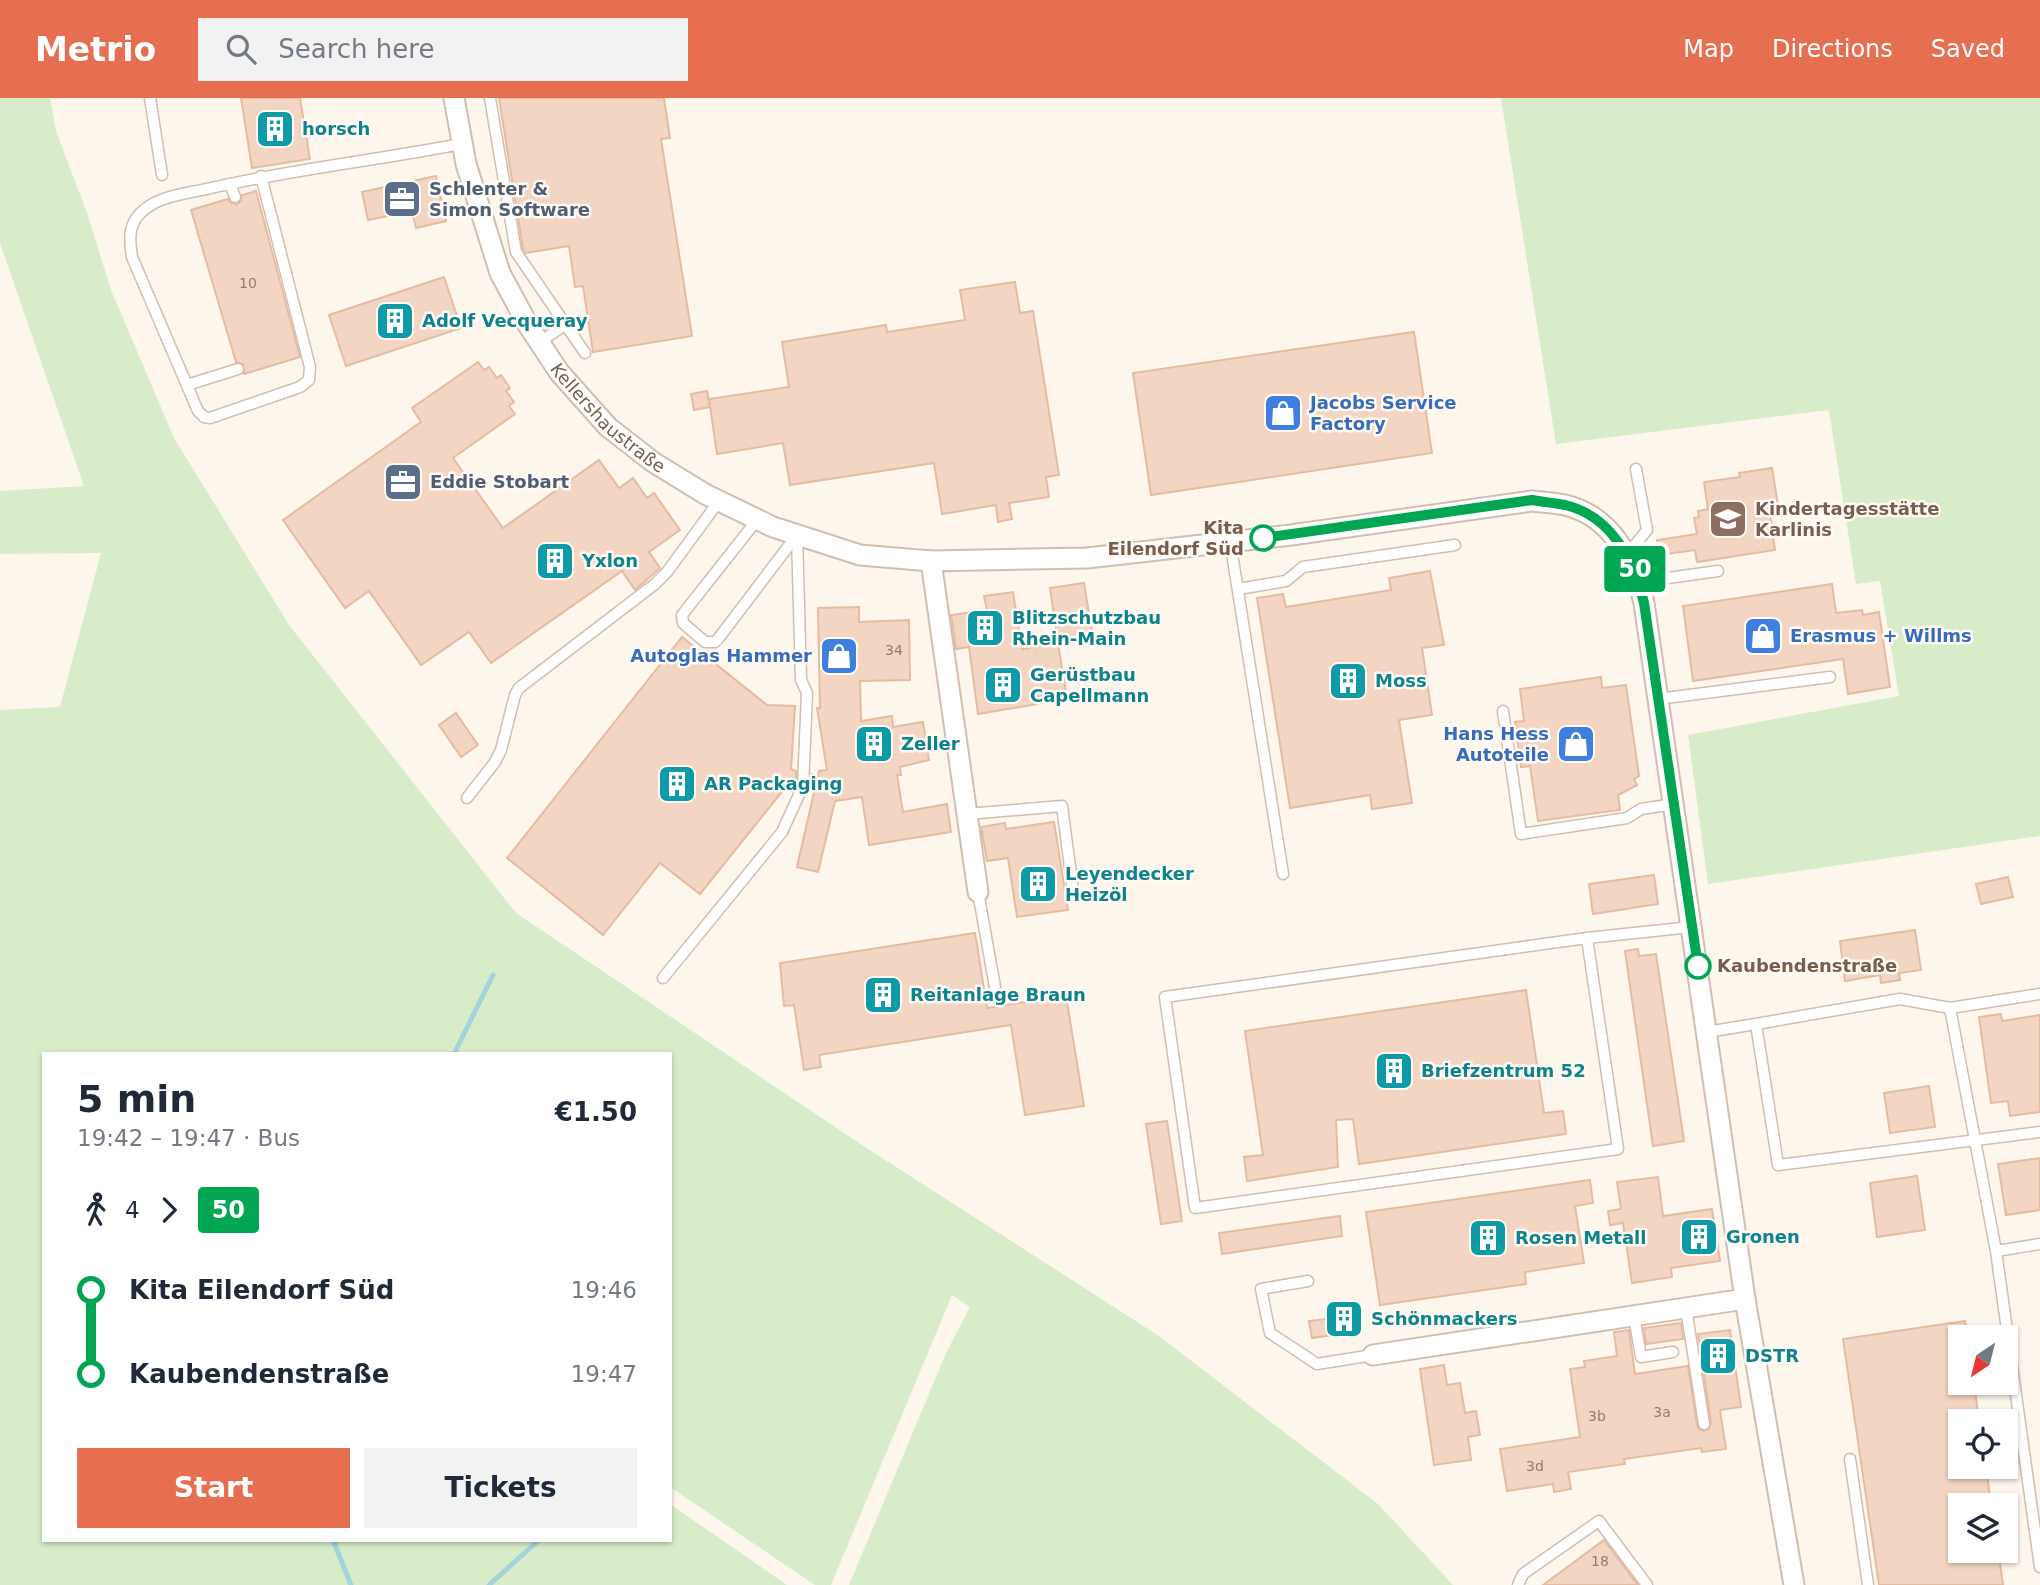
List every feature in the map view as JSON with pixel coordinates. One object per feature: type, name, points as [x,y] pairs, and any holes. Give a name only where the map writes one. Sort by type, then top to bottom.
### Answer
[{"type":"street","name":"Kellershaustraße","points":[[454,98],[461,144],[500,273],[559,372],[608,427],[653,462],[757,520],[860,555],[931,561],[1087,558],[1532,500],[1567,505],[1597,520],[1620,542],[1627,555],[1639,582],[1644,603],[1658,699]]},
{"type":"street","points":[[931,561],[978,892]]},
{"type":"street","points":[[1658,699],[1745,1299],[1794,1585]]},
{"type":"street","points":[[1373,1355],[1745,1299]]},
{"type":"lane","points":[[150,98],[162,175]]},
{"type":"lane","points":[[490,98],[516,252],[585,353]]},
{"type":"lane","points":[[261,176],[310,367],[309,380],[300,387],[207,418],[198,411],[132,257],[129,237],[132,223],[144,209],[161,200],[261,176],[461,144]]},
{"type":"lane","points":[[230,184],[235,197]]},
{"type":"lane","points":[[540,342],[566,324]]},
{"type":"lane","points":[[187,385],[238,369]]},
{"type":"lane","points":[[1627,555],[1647,530],[1636,469]]},
{"type":"lane","points":[[467,799],[501,750],[519,688],[655,584],[675,562],[719,501]]},
{"type":"lane","points":[[757,520],[682,615],[683,623],[705,642],[715,642],[718,639],[797,535]]},
{"type":"lane","points":[[663,978],[782,832],[803,786],[807,694],[801,680],[797,535]]},
{"type":"lane","points":[[1230,541],[1283,874]]},
{"type":"lane","points":[[1238,589],[1286,581],[1303,567],[1455,545]]},
{"type":"lane","points":[[1639,582],[1718,571]]},
{"type":"lane","points":[[1658,699],[1830,677]]},
{"type":"lane","points":[[1503,711],[1521,834],[1627,818],[1641,808],[1674,804]]},
{"type":"lane","points":[[967,814],[1062,806],[1073,890]]},
{"type":"lane","points":[[978,892],[995,987]]},
{"type":"lane","points":[[1587,938],[1618,1149],[1195,1208],[1165,997],[1587,938],[1692,927]]},
{"type":"lane","points":[[1707,1032],[1900,999],[1950,1008],[2040,994]]},
{"type":"lane","points":[[1950,1008],[1996,1251],[2035,1503],[2040,1567]]},
{"type":"lane","points":[[1756,1024],[1778,1165],[2040,1132]]},
{"type":"lane","points":[[1996,1251],[2040,1244]]},
{"type":"lane","points":[[1308,1281],[1261,1289],[1270,1333],[1317,1364],[1373,1355]]},
{"type":"lane","points":[[1686,1308],[1703,1424]]},
{"type":"lane","points":[[1634,1316],[1641,1357],[1673,1352]]},
{"type":"lane","points":[[1850,1459],[1868,1585]]},
{"type":"lane","points":[[1518,1585],[1523,1574],[1599,1521],[1647,1585]]},
{"type":"green space","points":[[0,98],[50,98],[56,131],[87,213],[111,290],[174,438],[289,625],[516,913],[865,1147],[1159,1336],[1378,1504],[1453,1585],[849,1585],[946,1353],[970,1307],[952,1295],[831,1585],[815,1585],[672,1488],[672,1052],[42,1052],[42,1542],[672,1542],[672,1505],[787,1585],[0,1585],[0,710],[60,707],[101,553],[0,554],[0,491],[84,486],[0,243]]},
{"type":"green space","points":[[1501,98],[2040,98],[2040,836],[1708,884],[1688,735],[1899,696],[1880,581],[1856,584],[1829,410],[1556,444]]},
{"type":"building","name":"horsch","points":[[241,98],[300,98],[310,159],[252,168]]},
{"type":"building","points":[[499,98],[664,98],[670,138],[661,139],[692,336],[593,352],[583,286],[575,287],[569,246],[526,253],[523,249]]},
{"type":"building","name":"Schlenter & Simon Software","points":[[436,176],[446,221],[416,228],[412,211],[368,220],[362,192]]},
{"type":"building","points":[[256,191],[300,357],[244,374],[243,364],[236,362],[191,210],[228,199],[237,204],[242,195]]},
{"type":"building","name":"Adolf Vecqueray","points":[[444,277],[461,328],[346,366],[329,315]]},
{"type":"building","points":[[1015,282],[1020,313],[1033,311],[1059,475],[1046,477],[1049,497],[1009,503],[1012,519],[998,522],[996,505],[942,514],[934,463],[790,485],[783,443],[717,454],[709,399],[789,387],[782,342],[886,325],[887,332],[965,320],[960,290]]},
{"type":"building","name":"Jacobs Service Factory","points":[[1414,332],[1432,453],[1151,495],[1133,373]]},
{"type":"building","points":[[478,362],[484,370],[489,367],[497,378],[501,375],[510,388],[506,391],[514,402],[509,406],[515,414],[453,458],[503,528],[599,460],[619,488],[633,478],[647,498],[654,493],[680,530],[649,552],[660,568],[635,590],[622,571],[491,663],[469,632],[421,665],[369,591],[345,608],[283,520],[421,422],[412,408]]},
{"type":"building","points":[[707,391],[710,407],[694,410],[691,394]]},
{"type":"building","points":[[1772,468],[1778,505],[1769,506],[1775,550],[1697,562],[1695,550],[1659,555],[1657,540],[1697,534],[1694,518],[1699,517],[1698,511],[1708,509],[1704,482],[1740,477],[1739,473]]},
{"type":"building","name":"Moss","points":[[1430,571],[1444,645],[1422,648],[1432,715],[1399,720],[1412,803],[1372,809],[1370,795],[1290,808],[1257,598],[1283,594],[1286,607],[1391,590],[1389,578]]},
{"type":"building","points":[[1084,583],[1093,638],[1058,643],[1050,588]]},
{"type":"building","name":"Erasmus + Willms","points":[[1832,584],[1836,613],[1862,610],[1863,615],[1879,612],[1890,687],[1848,694],[1843,659],[1693,681],[1683,606]]},
{"type":"building","points":[[1013,592],[1022,649],[1058,643],[1066,692],[1036,697],[1038,704],[978,714],[969,647],[956,649],[951,615],[987,610],[984,596]]},
{"type":"building","points":[[859,607],[859,622],[909,620],[910,680],[860,681],[861,721],[892,716],[893,727],[923,722],[929,760],[900,767],[901,775],[897,775],[903,812],[947,804],[951,832],[869,845],[862,797],[835,801],[818,872],[797,867],[815,788],[810,787],[811,774],[818,776],[819,771],[827,770],[817,708],[820,708],[818,608]]},
{"type":"building","name":"AR Packaging","points":[[682,637],[767,705],[795,706],[791,769],[796,771],[796,784],[789,783],[700,894],[660,863],[603,935],[507,858]]},
{"type":"building","name":"Hans Hess Autoteile","points":[[1601,677],[1602,688],[1626,685],[1639,776],[1634,779],[1637,785],[1618,795],[1620,810],[1538,821],[1530,766],[1521,767],[1515,722],[1524,721],[1520,689]]},
{"type":"building","points":[[456,713],[478,745],[461,757],[439,725]]},
{"type":"building","name":"Leyendecker Heizöl","points":[[1054,822],[1068,910],[1017,917],[1008,858],[987,861],[981,827],[1005,823],[1006,829]]},
{"type":"building","points":[[1654,875],[1658,904],[1593,914],[1589,884]]},
{"type":"building","points":[[2008,877],[2013,897],[1981,904],[1976,884]]},
{"type":"building","points":[[1915,930],[1921,970],[1899,973],[1900,980],[1881,983],[1880,975],[1845,981],[1840,941]]},
{"type":"building","name":"Reitanlage Braun","points":[[975,933],[987,1008],[1066,996],[1084,1106],[1025,1115],[1011,1025],[819,1055],[821,1067],[804,1070],[794,1005],[784,1006],[780,963]]},
{"type":"building","points":[[1638,949],[1639,956],[1656,954],[1684,1141],[1653,1146],[1625,951]]},
{"type":"building","name":"Briefzentrum 52","points":[[1526,990],[1544,1113],[1563,1111],[1566,1134],[1359,1164],[1353,1119],[1336,1120],[1338,1167],[1247,1181],[1244,1157],[1263,1155],[1245,1031]]},
{"type":"building","points":[[2001,1014],[2002,1021],[2040,1015],[2040,1112],[2010,1116],[2008,1101],[1991,1103],[1979,1017]]},
{"type":"building","points":[[1929,1086],[1935,1127],[1890,1133],[1884,1093]]},
{"type":"building","points":[[1167,1121],[1182,1221],[1161,1224],[1146,1124]]},
{"type":"building","points":[[2040,1158],[2040,1210],[2006,1215],[1998,1164]]},
{"type":"building","points":[[1917,1176],[1925,1230],[1877,1237],[1870,1183]]},
{"type":"building","points":[[1658,1177],[1663,1216],[1712,1209],[1720,1261],[1671,1268],[1672,1277],[1632,1283],[1623,1223],[1610,1225],[1608,1211],[1621,1209],[1617,1182]]},
{"type":"building","points":[[1590,1180],[1593,1203],[1575,1206],[1584,1263],[1525,1272],[1526,1284],[1380,1305],[1366,1212]]},
{"type":"building","points":[[1340,1216],[1342,1236],[1222,1254],[1219,1233]]},
{"type":"building","name":"Schönmackers","points":[[1357,1315],[1360,1331],[1312,1338],[1309,1321]]},
{"type":"building","points":[[1965,1321],[1966,1325],[1948,1325],[1948,1395],[1976,1395],[1977,1409],[1948,1409],[1948,1479],[1988,1479],[1989,1493],[1948,1493],[1948,1563],[2000,1563],[2003,1585],[1879,1585],[1843,1339]]},
{"type":"building","points":[[1681,1323],[1683,1339],[1646,1344],[1644,1328]]},
{"type":"building","points":[[1629,1330],[1635,1374],[1688,1366],[1697,1425],[1704,1431],[1709,1429],[1711,1423],[1698,1334],[1730,1330],[1741,1407],[1720,1410],[1726,1449],[1702,1452],[1701,1448],[1624,1459],[1625,1464],[1568,1472],[1571,1489],[1554,1492],[1553,1484],[1507,1491],[1500,1449],[1580,1437],[1570,1369],[1585,1367],[1584,1361],[1617,1356],[1614,1332]]},
{"type":"building","points":[[1444,1365],[1447,1385],[1460,1383],[1465,1413],[1476,1411],[1480,1435],[1468,1437],[1471,1460],[1434,1465],[1420,1369]]},
{"type":"building","points":[[1604,1540],[1638,1585],[1543,1585]]},
{"type":"waterway","points":[[455,1052],[493,975]]},
{"type":"waterway","points":[[334,1542],[351,1585]]},
{"type":"waterway","points":[[489,1585],[537,1542]]},
{"type":"bus line","name":"50","points":[[1263,538],[1532,500],[1567,505],[1597,520],[1620,542],[1635,569],[1644,603],[1698,966]]},
{"type":"place","name":"horsch","points":[[275,129]]},
{"type":"place","name":"Schlenter & Simon Software","points":[[402,199]]},
{"type":"place","name":"Adolf Vecqueray","points":[[395,321]]},
{"type":"place","name":"Jacobs Service Factory","points":[[1283,413]]},
{"type":"place","name":"Eddie Stobart","points":[[403,482]]},
{"type":"place","name":"Kindertagesstätte Karlinis","points":[[1728,519]]},
{"type":"place","name":"Kita Eilendorf Süd","points":[[1263,538]]},
{"type":"place","name":"Yxlon","points":[[555,561]]},
{"type":"place","name":"Blitzschutzbau Rhein-Main","points":[[985,628]]},
{"type":"place","name":"Erasmus + Willms","points":[[1763,636]]},
{"type":"place","name":"Autoglas Hammer","points":[[839,656]]},
{"type":"place","name":"Moss","points":[[1348,681]]},
{"type":"place","name":"Gerüstbau Capellmann","points":[[1003,685]]},
{"type":"place","name":"Zeller","points":[[874,744]]},
{"type":"place","name":"Hans Hess Autoteile","points":[[1576,744]]},
{"type":"place","name":"AR Packaging","points":[[677,784]]},
{"type":"place","name":"Leyendecker Heizöl","points":[[1038,884]]},
{"type":"place","name":"Kaubendenstraße","points":[[1698,966]]},
{"type":"place","name":"Reitanlage Braun","points":[[883,995]]},
{"type":"place","name":"Briefzentrum 52","points":[[1394,1071]]},
{"type":"place","name":"Gronen","points":[[1699,1237]]},
{"type":"place","name":"Rosen Metall","points":[[1488,1238]]},
{"type":"place","name":"Schönmackers","points":[[1344,1319]]},
{"type":"place","name":"DSTR","points":[[1718,1356]]}]
